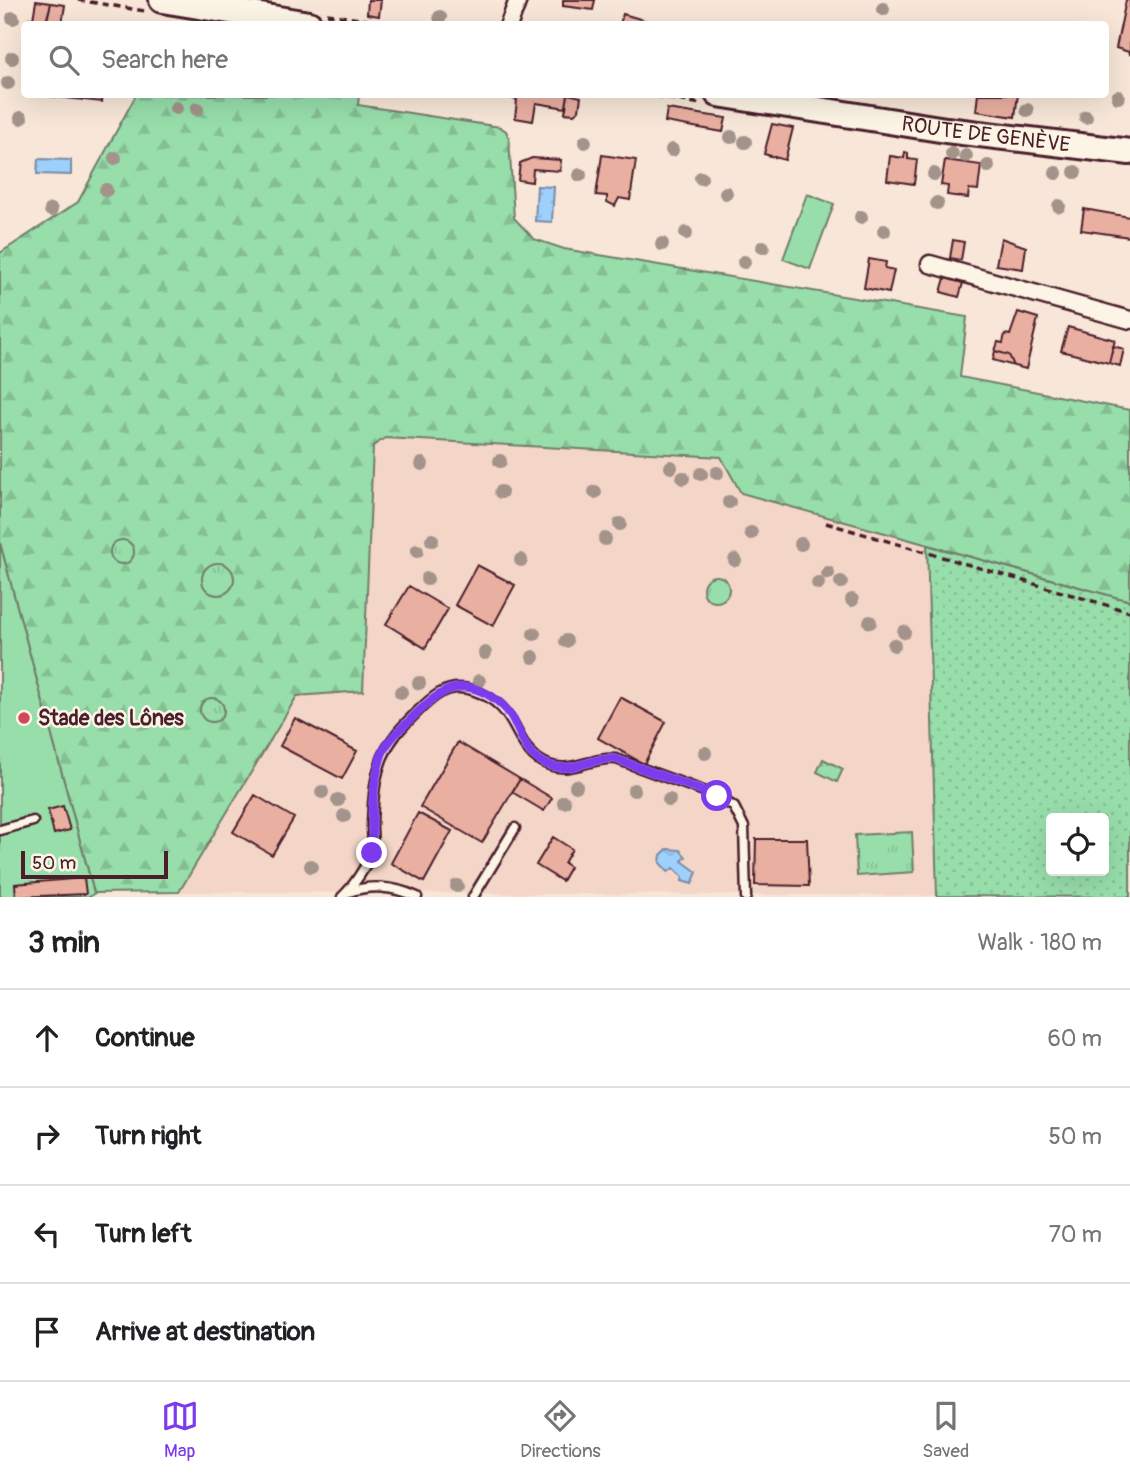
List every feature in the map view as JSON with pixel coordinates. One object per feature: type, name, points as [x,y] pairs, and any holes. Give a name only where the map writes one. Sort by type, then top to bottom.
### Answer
[{"type":"main road","points":[[162,0],[291,21]]},
{"type":"main road","name":"ROUTE DE GENÈVE","points":[[743,98],[946,130],[1130,152]]},
{"type":"street","points":[[510,21],[518,0]]},
{"type":"street","points":[[930,264],[1130,320]]},
{"type":"lane","points":[[344,895],[372,853],[373,783],[382,753],[400,729],[433,697],[454,687],[477,692],[502,705],[529,754],[551,766],[572,767],[603,757],[616,759],[717,796],[734,807],[744,827],[746,897]]},
{"type":"lane","points":[[0,830],[33,821]]},
{"type":"lane","points":[[473,897],[515,828]]},
{"type":"lane","points":[[344,895],[370,886],[403,891],[417,897]]},
{"type":"path","points":[[827,523],[1130,612]]},
{"type":"shaded area","points":[[385,438],[722,457],[741,493],[927,545],[937,896],[179,892],[297,696],[373,445]]},
{"type":"green space","points":[[134,98],[359,98],[358,105],[500,127],[506,131],[509,138],[514,218],[534,239],[564,249],[967,317],[960,377],[1130,410],[1130,601],[741,493],[721,457],[385,438],[373,446],[363,691],[297,696],[179,892],[94,893],[0,543],[0,253],[78,202]]},
{"type":"green space","points":[[807,194],[834,204],[810,269],[783,259]]},
{"type":"green space","points":[[122,540],[130,544],[134,552],[130,560],[122,564],[114,560],[110,552],[114,544]]},
{"type":"green space","name":"Stade des Lônes","points":[[0,543],[94,893],[90,897],[0,897]]},
{"type":"green space","points":[[927,545],[1130,601],[1130,897],[937,896]]},
{"type":"green space","points":[[218,563],[229,568],[234,579],[229,590],[218,595],[207,590],[202,579],[207,568]]},
{"type":"green space","points":[[716,576],[725,580],[729,589],[725,598],[716,602],[707,598],[703,589],[707,580]]},
{"type":"green space","points":[[212,698],[220,702],[224,710],[220,718],[212,722],[204,718],[200,710],[204,702]]},
{"type":"green space","points":[[823,759],[843,769],[837,782],[817,772]]},
{"type":"green space","points":[[912,832],[914,872],[857,876],[855,835]]},
{"type":"water","points":[[38,159],[71,160],[71,175],[37,174]]},
{"type":"water","points":[[537,186],[554,187],[552,222],[535,221]]},
{"type":"water","points":[[667,849],[680,850],[686,857],[682,861],[697,872],[692,884],[682,881],[683,877],[674,868],[668,872],[660,863],[661,855]]},
{"type":"building","points":[[368,0],[381,0],[379,16],[367,14]]},
{"type":"building","points":[[563,0],[595,0],[593,10],[563,6]]},
{"type":"building","points":[[1126,0],[1130,0],[1130,55],[1129,52],[1116,48]]},
{"type":"building","points":[[36,1],[51,3],[46,21],[33,19]]},
{"type":"building","points":[[51,3],[65,5],[62,21],[47,21]]},
{"type":"building","points":[[623,14],[647,21],[621,21]]},
{"type":"building","points":[[66,98],[102,98],[102,102]]},
{"type":"building","points":[[511,98],[567,98],[566,108],[536,103],[533,121],[515,118],[517,100]]},
{"type":"building","points":[[567,98],[581,98],[579,110],[574,114],[565,113]]},
{"type":"building","points":[[978,98],[1017,98],[1015,117],[976,111]]},
{"type":"building","points":[[667,109],[726,118],[723,132],[665,122]]},
{"type":"building","points":[[772,124],[793,128],[785,160],[764,154]]},
{"type":"building","points":[[905,152],[908,153],[908,159],[917,160],[914,184],[887,180],[890,156],[904,158]]},
{"type":"building","points":[[602,155],[636,160],[630,200],[619,198],[615,206],[607,202],[607,196],[596,195]]},
{"type":"building","points":[[532,158],[561,160],[560,171],[533,169],[532,182],[518,180],[520,163]]},
{"type":"building","points":[[945,160],[981,165],[978,190],[969,189],[968,198],[947,195],[948,186],[941,185]]},
{"type":"building","points":[[1084,209],[1130,217],[1130,237],[1081,230]]},
{"type":"building","points":[[1001,238],[1026,247],[1023,269],[996,265]]},
{"type":"building","points":[[953,240],[964,242],[961,260],[950,258]]},
{"type":"building","points":[[869,259],[886,262],[885,268],[894,270],[889,293],[864,288]]},
{"type":"building","points":[[945,278],[963,283],[959,297],[941,292]]},
{"type":"building","points":[[1018,312],[1038,318],[1026,369],[1014,366],[1009,355],[995,351],[998,342],[1003,343],[1005,334],[1010,335]]},
{"type":"building","points":[[1068,327],[1115,340],[1109,363],[1061,351]]},
{"type":"building","points":[[1113,346],[1124,349],[1120,366],[1109,363]]},
{"type":"building","points":[[995,351],[1009,355],[1014,366],[993,360]]},
{"type":"building","points":[[477,565],[515,585],[493,626],[455,605]]},
{"type":"building","points":[[409,586],[448,609],[425,648],[386,624]]},
{"type":"building","points":[[620,697],[666,722],[644,764],[598,738]]},
{"type":"building","points":[[295,718],[357,751],[342,779],[280,746]]},
{"type":"building","points":[[458,742],[520,779],[482,843],[420,807]]},
{"type":"building","points":[[520,779],[552,798],[544,811],[512,792]]},
{"type":"building","points":[[255,795],[294,818],[272,855],[233,832]]},
{"type":"building","points":[[63,806],[70,830],[54,834],[48,810]]},
{"type":"building","points":[[418,813],[452,831],[424,882],[391,863]]},
{"type":"building","points":[[553,837],[572,849],[564,863],[570,867],[562,881],[536,865]]},
{"type":"building","points":[[756,839],[807,839],[809,886],[755,885]]},
{"type":"building","points":[[84,878],[86,894],[16,897],[15,884]]},
{"type":"place","name":"Stade des Lônes","points":[[24,718]]},
{"type":"route","points":[[372,853],[373,783],[382,753],[400,729],[433,697],[454,687],[477,692],[502,705],[529,754],[551,766],[572,767],[603,757],[616,759],[717,796]]}]
